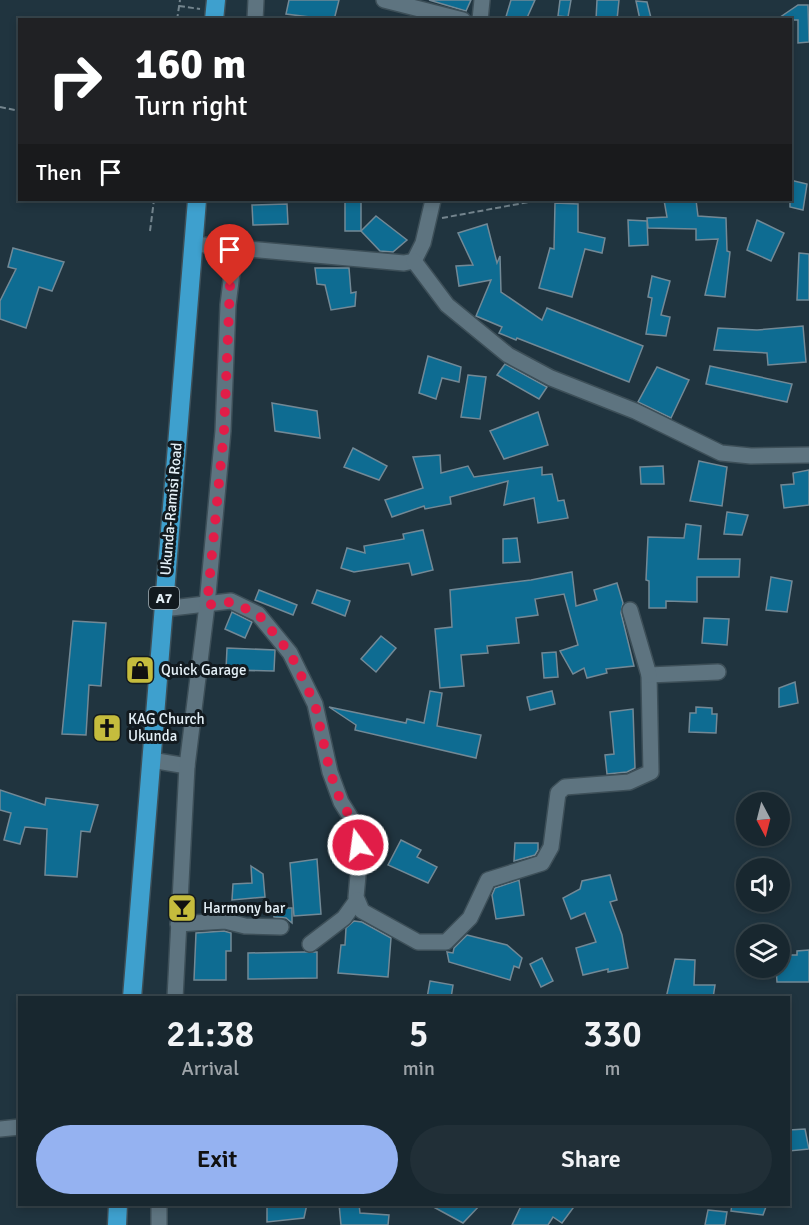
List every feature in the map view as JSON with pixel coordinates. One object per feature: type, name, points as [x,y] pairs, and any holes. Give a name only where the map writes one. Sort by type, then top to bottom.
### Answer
[{"type":"highway","name":"Ukunda-Ramisi Road","points":[[132,996],[198,201]]},
{"type":"highway","points":[[117,1225],[118,1206]]},
{"type":"street","points":[[255,18],[256,0]]},
{"type":"street","points":[[384,0],[455,18]]},
{"type":"street","points":[[480,18],[482,0]]},
{"type":"street","points":[[414,261],[423,243],[433,201]]},
{"type":"street","points":[[193,244],[404,263],[414,261]]},
{"type":"street","points":[[175,996],[187,766],[207,605],[224,431],[228,305],[235,248]]},
{"type":"street","points":[[414,261],[447,305],[508,355],[551,378],[635,411],[721,453],[751,456],[809,455]]},
{"type":"street","points":[[163,609],[231,602],[258,614],[290,653],[315,704],[330,772],[341,802],[356,826],[359,864],[357,900],[362,911],[418,942],[434,944],[450,940],[470,918],[488,879],[542,863],[551,847],[558,793],[565,787],[629,782],[651,772],[648,675],[630,610]]},
{"type":"street","points":[[648,675],[718,672]]},
{"type":"street","points":[[152,760],[187,766]]},
{"type":"street","points":[[310,944],[344,918],[357,900]]},
{"type":"street","points":[[178,924],[225,921],[245,926],[281,927]]},
{"type":"street","points":[[0,1129],[18,1127]]},
{"type":"street","points":[[159,1206],[159,1225]]},
{"type":"path","points":[[177,18],[180,0]]},
{"type":"path","points":[[179,6],[215,10]]},
{"type":"path","points":[[0,107],[18,111]]},
{"type":"path","points":[[150,231],[154,201]]},
{"type":"path","points":[[427,220],[534,201]]},
{"type":"building","points":[[289,0],[339,0],[334,18],[286,14]]},
{"type":"building","points":[[429,0],[471,0],[466,11]]},
{"type":"building","points":[[511,0],[535,0],[527,18],[506,18]]},
{"type":"building","points":[[560,0],[571,0],[568,17],[558,16]]},
{"type":"building","points":[[597,0],[619,0],[617,18],[596,18]]},
{"type":"building","points":[[636,1],[647,2],[651,18],[640,18]]},
{"type":"building","points":[[798,5],[808,5],[809,42],[798,43],[798,20],[779,18]]},
{"type":"building","points":[[792,180],[807,184],[803,210],[790,207]]},
{"type":"building","points":[[345,201],[361,201],[361,231],[345,231]]},
{"type":"building","points":[[664,201],[696,201],[698,216],[726,218],[727,251],[730,252],[725,297],[705,295],[718,239],[696,240],[696,229],[648,228],[647,218],[667,217]]},
{"type":"building","points":[[555,203],[578,204],[578,232],[605,238],[602,253],[585,249],[572,297],[539,288],[550,248],[554,249]]},
{"type":"building","points":[[287,204],[288,224],[253,225],[252,205]]},
{"type":"building","points":[[376,216],[407,240],[393,252],[380,251],[361,231]]},
{"type":"building","points":[[628,220],[647,221],[648,245],[629,246]]},
{"type":"building","points":[[757,220],[784,233],[771,261],[747,250]]},
{"type":"building","points":[[487,224],[497,263],[500,256],[501,292],[542,320],[547,308],[643,346],[629,382],[499,333],[502,327],[476,316],[491,280],[459,286],[456,266],[473,265],[458,233]]},
{"type":"building","points":[[13,248],[64,262],[52,291],[39,287],[26,328],[0,319],[0,301],[16,269],[8,267]]},
{"type":"building","points":[[799,253],[809,254],[809,300],[797,300]]},
{"type":"building","points":[[315,268],[349,268],[351,293],[356,292],[355,306],[331,310],[325,285],[317,284]]},
{"type":"building","points":[[652,276],[670,281],[661,315],[670,317],[666,336],[646,334],[652,298],[648,297]]},
{"type":"building","points":[[803,326],[806,362],[768,365],[767,353],[714,350],[718,328],[757,330]]},
{"type":"building","points":[[428,356],[461,367],[459,382],[442,378],[436,399],[419,393]]},
{"type":"building","points":[[505,364],[547,387],[539,399],[497,375]]},
{"type":"building","points":[[710,366],[792,384],[787,402],[706,384]]},
{"type":"building","points":[[657,367],[689,380],[671,418],[638,402]]},
{"type":"building","points":[[468,375],[486,377],[480,419],[461,417]]},
{"type":"building","points":[[272,403],[317,411],[320,438],[275,431]]},
{"type":"building","points":[[538,412],[548,445],[504,459],[490,431]]},
{"type":"building","points":[[353,448],[387,466],[379,480],[344,467]]},
{"type":"building","points":[[440,455],[441,473],[468,466],[474,477],[542,467],[542,475],[552,474],[558,501],[564,500],[568,518],[538,523],[534,498],[504,505],[508,481],[450,497],[451,504],[425,509],[424,506],[392,517],[385,500],[423,488],[413,457]]},
{"type":"building","points":[[699,461],[727,467],[722,506],[690,501]]},
{"type":"building","points":[[663,466],[664,484],[641,484],[640,467]]},
{"type":"building","points":[[809,470],[809,505],[784,508],[781,485],[794,484],[793,473]]},
{"type":"building","points":[[727,512],[748,515],[742,535],[724,534]]},
{"type":"building","points":[[686,524],[701,526],[698,559],[740,559],[739,577],[697,577],[697,602],[666,601],[666,608],[649,608],[649,581],[646,580],[648,537],[684,538]]},
{"type":"building","points":[[423,530],[433,570],[412,575],[409,563],[354,572],[341,568],[347,548],[365,553],[364,546],[404,539],[403,534]]},
{"type":"building","points":[[517,538],[520,562],[503,563],[503,539]]},
{"type":"building","points":[[572,572],[576,606],[597,600],[594,590],[617,583],[623,603],[621,613],[634,666],[606,669],[607,673],[587,678],[584,668],[573,674],[560,651],[578,645],[564,594],[535,599],[538,615],[516,618],[519,643],[487,646],[488,653],[461,655],[464,686],[440,688],[435,629],[452,627],[450,590],[531,580]]},
{"type":"building","points":[[771,577],[792,581],[787,612],[766,610]]},
{"type":"building","points":[[259,590],[297,605],[293,615],[255,600]]},
{"type":"building","points":[[317,590],[350,601],[345,616],[312,603]]},
{"type":"building","points":[[232,612],[252,622],[245,638],[225,629]]},
{"type":"building","points":[[704,618],[729,619],[727,645],[702,643]]},
{"type":"building","points":[[73,621],[106,623],[101,686],[89,685],[86,735],[62,734]]},
{"type":"building","points":[[381,636],[396,648],[376,672],[361,659]]},
{"type":"building","points":[[227,648],[275,650],[274,671],[226,670]]},
{"type":"building","points":[[556,652],[558,677],[544,678],[542,653]]},
{"type":"building","points":[[795,682],[798,703],[779,707],[779,688]]},
{"type":"building","points":[[430,691],[442,693],[437,726],[481,735],[476,758],[355,730],[356,725],[329,707],[406,723],[407,719],[424,723]]},
{"type":"building","points":[[552,691],[555,704],[530,710],[527,697]]},
{"type":"building","points":[[696,707],[712,708],[712,714],[717,714],[716,733],[689,732],[690,713],[696,713]]},
{"type":"building","points":[[633,709],[635,768],[627,772],[607,774],[605,755],[614,754],[610,712]]},
{"type":"building","points":[[0,790],[45,805],[46,798],[98,805],[90,832],[81,831],[77,877],[45,875],[47,829],[25,827],[20,844],[4,840],[11,813],[0,810]]},
{"type":"building","points":[[401,840],[421,850],[417,857],[437,867],[428,883],[388,865]]},
{"type":"building","points":[[515,843],[538,843],[538,850],[535,855],[514,861]]},
{"type":"building","points":[[317,859],[321,914],[294,916],[290,863]]},
{"type":"building","points":[[251,866],[263,874],[265,897],[232,900],[233,884],[252,883]]},
{"type":"building","points":[[610,875],[617,900],[610,902],[622,935],[628,968],[608,972],[608,969],[583,975],[576,948],[596,942],[585,913],[571,919],[563,898],[580,889],[582,881]]},
{"type":"building","points":[[519,880],[524,915],[496,919],[492,895],[495,888]]},
{"type":"building","points":[[273,908],[292,908],[292,923],[286,918],[274,917]]},
{"type":"building","points":[[354,921],[362,922],[391,938],[388,977],[338,973],[341,945],[345,945],[346,928]]},
{"type":"building","points":[[224,931],[231,933],[231,951],[226,951],[226,980],[194,980],[196,933]]},
{"type":"building","points":[[467,935],[507,945],[522,958],[519,968],[514,966],[510,980],[449,962],[447,952],[453,953],[454,948]]},
{"type":"building","points":[[809,950],[809,982],[777,982],[777,978],[790,978],[790,955],[797,955],[797,951]]},
{"type":"building","points":[[317,952],[317,978],[248,979],[248,953]]},
{"type":"building","points":[[542,958],[553,981],[541,987],[530,964]]},
{"type":"building","points":[[675,959],[695,960],[694,985],[715,985],[713,996],[666,996]]},
{"type":"building","points":[[430,981],[453,985],[451,996],[427,996]]},
{"type":"building","points":[[805,1129],[809,1149],[790,1151],[790,1130]]},
{"type":"building","points":[[267,1206],[307,1206],[304,1218],[267,1222]]},
{"type":"building","points":[[339,1206],[359,1206],[360,1213],[389,1215],[388,1225],[341,1225]]},
{"type":"building","points":[[432,1206],[479,1206],[463,1223]]},
{"type":"building","points":[[521,1206],[575,1206],[562,1223],[553,1217],[548,1225],[512,1225]]},
{"type":"building","points":[[732,1206],[766,1206],[763,1215],[731,1211]]},
{"type":"building","points":[[708,1210],[727,1212],[725,1225],[705,1225]]},
{"type":"place","name":"Quick Garage","points":[[140,670]]},
{"type":"place","name":"KAG Church Ukunda","points":[[107,728]]},
{"type":"place","name":"Harmony bar","points":[[182,908]]},
{"type":"route","points":[[230,286],[224,431],[207,605],[231,602],[258,614],[290,653],[315,704],[330,772],[341,802],[356,826],[358,845]]}]
